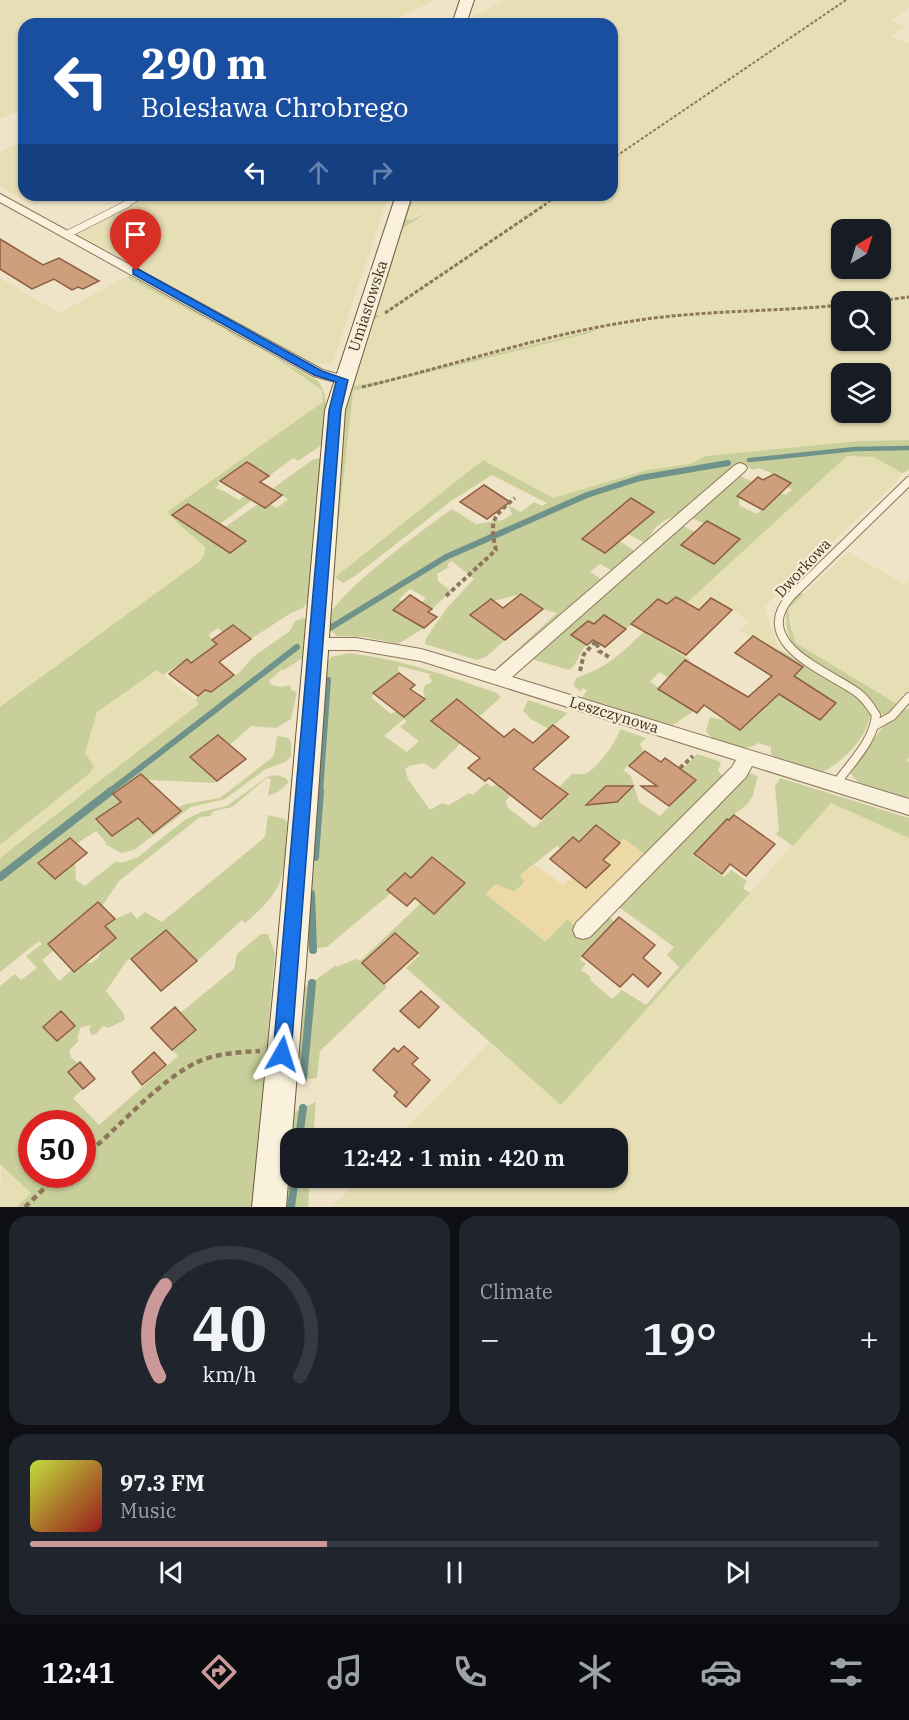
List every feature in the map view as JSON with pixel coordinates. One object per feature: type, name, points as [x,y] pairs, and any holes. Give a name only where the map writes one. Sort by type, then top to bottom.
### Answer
[{"type":"main road","points":[[461,18],[467,0]]},
{"type":"main road","name":"Umiastowska","points":[[269,1207],[291,964],[335,410],[341,385],[402,201]]},
{"type":"street","points":[[0,197],[341,385]]},
{"type":"street","points":[[498,679],[740,468]]},
{"type":"street","name":"Leszczynowa","points":[[315,644],[356,644],[422,655],[909,807]]},
{"type":"street","points":[[583,930],[739,772],[747,757]]},
{"type":"lane","points":[[68,234],[132,201]]},
{"type":"lane","name":"Dworkowa","points":[[876,725],[876,715],[867,700],[804,660],[785,645],[779,633],[780,615],[785,603],[801,586],[909,481]]},
{"type":"lane","points":[[836,784],[846,768],[873,736],[876,725],[892,716],[909,697]]},
{"type":"path","points":[[618,155],[846,0]]},
{"type":"path","points":[[363,324],[372,321],[550,201]]},
{"type":"path","points":[[891,299],[909,297]]},
{"type":"path","points":[[341,385],[410,377],[630,322],[684,315],[778,312],[831,306]]},
{"type":"path","points":[[446,596],[496,550],[491,532],[493,516],[515,498]]},
{"type":"path","points":[[580,671],[584,654],[596,641],[599,651],[609,657]]},
{"type":"path","points":[[680,768],[697,749]]},
{"type":"path","points":[[96,1145],[177,1073],[201,1059],[236,1050],[282,1054]]},
{"type":"path","points":[[25,1207],[43,1188]]},
{"type":"shaded area","points":[[0,0],[435,0],[398,18],[18,18],[18,112],[0,119]]},
{"type":"shaded area","points":[[505,0],[909,0],[909,8],[891,21],[906,26],[891,37],[909,43],[909,440],[861,441],[718,455],[690,464],[647,470],[553,498],[483,460],[332,579],[353,391],[590,333],[597,329],[383,381],[353,386],[403,227],[425,214],[411,220],[406,219],[413,201],[618,201],[618,18],[472,18]]},
{"type":"shaded area","points":[[18,144],[18,197],[0,186],[0,152]]},
{"type":"shaded area","points":[[137,201],[387,201],[332,364],[314,364],[76,233]]},
{"type":"shaded area","points":[[126,277],[226,330],[233,338],[248,343],[299,374],[322,390],[323,402],[167,513],[205,547],[200,561],[0,707],[0,278],[59,313]]},
{"type":"shaded area","points":[[847,455],[874,457],[902,473],[898,480],[764,607],[781,653],[740,631],[750,621],[711,598],[700,609],[687,602]]},
{"type":"shaded area","points":[[848,552],[904,584],[909,580],[909,708],[907,710],[796,643],[788,609]]},
{"type":"shaded area","points":[[157,670],[199,704],[0,858],[0,845],[90,773],[94,766],[85,753],[97,712]]},
{"type":"shaded area","points":[[830,803],[909,838],[909,1207],[331,1207],[350,1188],[628,1188],[628,1128],[407,1128],[489,1043],[561,1105]]},
{"type":"shaded area","points":[[1,1163],[18,1181],[18,1188],[25,1188],[31,1194],[17,1207],[0,1207]]},
{"type":"green space","points":[[407,201],[413,201],[406,219],[411,220],[427,213],[403,228],[376,314],[380,316],[372,321],[353,386],[383,381],[598,329],[590,333],[353,391],[337,537],[334,537],[347,395]]},
{"type":"green space","points":[[130,276],[318,381],[322,388],[326,412],[322,445],[298,461],[293,458],[269,476],[247,462],[218,481],[219,485],[215,488],[239,500],[250,492],[256,497],[220,524],[188,504],[173,515],[230,552],[246,541],[225,527],[258,504],[264,508],[270,504],[277,508],[288,499],[272,489],[312,460],[320,458],[322,460],[308,602],[303,608],[291,613],[251,639],[233,625],[222,632],[218,628],[208,635],[219,645],[191,663],[187,659],[163,675],[157,670],[97,712],[85,753],[94,766],[90,773],[0,845],[0,707],[200,561],[205,547],[166,513],[181,525],[167,512],[323,402],[322,390],[287,366],[226,330],[126,277]]},
{"type":"green space","points":[[909,440],[909,470],[902,473],[874,457],[847,456],[681,608],[676,610],[658,599],[626,629],[604,615],[594,624],[587,621],[572,634],[587,645],[575,665],[569,670],[531,659],[682,525],[695,532],[682,546],[715,563],[740,539],[708,521],[705,524],[692,518],[740,476],[753,482],[739,500],[740,506],[757,514],[781,493],[786,495],[792,490],[787,486],[790,483],[758,468],[752,470],[748,466],[731,469],[679,514],[656,527],[645,543],[628,534],[654,512],[631,499],[582,539],[605,553],[619,541],[635,551],[612,571],[600,564],[590,572],[603,580],[501,668],[498,667],[557,613],[543,609],[521,594],[494,601],[491,599],[470,615],[505,640],[486,657],[477,660],[425,644],[426,638],[447,608],[474,579],[452,561],[447,564],[449,567],[437,574],[438,581],[451,591],[432,609],[422,602],[426,598],[410,589],[399,599],[403,602],[394,610],[424,628],[398,644],[365,637],[336,636],[326,624],[331,612],[361,580],[452,509],[476,524],[503,520],[512,514],[508,505],[521,512],[534,502],[542,506],[547,503],[492,475],[451,501],[355,576],[343,583],[335,577],[483,460],[553,498],[647,470],[690,464],[706,456],[861,441]]},
{"type":"green space","points":[[798,593],[804,594],[788,609],[796,643],[907,710],[909,708],[909,757],[907,761],[909,762],[909,798],[885,794],[869,788],[851,774],[853,765],[861,752],[886,722],[877,707],[865,695],[797,650],[788,632],[786,611]]},
{"type":"green space","points":[[303,618],[309,620],[304,657],[284,670],[282,669],[269,681],[271,685],[281,687],[290,685],[291,690],[297,692],[291,719],[276,728],[251,726],[230,745],[218,735],[190,757],[217,781],[215,783],[148,780],[141,774],[113,794],[153,832],[180,812],[177,808],[185,804],[220,798],[274,756],[277,736],[288,738],[291,742],[291,756],[285,762],[266,769],[225,799],[191,807],[134,850],[121,853],[105,844],[106,842],[96,831],[76,844],[69,838],[38,863],[75,863],[76,880],[85,886],[115,862],[124,862],[138,857],[186,819],[201,812],[227,806],[267,777],[272,775],[287,779],[288,783],[278,792],[268,796],[271,779],[267,778],[232,807],[214,811],[210,816],[200,817],[119,881],[102,906],[98,902],[73,922],[74,924],[54,950],[42,960],[59,981],[72,970],[74,972],[85,963],[91,963],[98,958],[102,950],[116,938],[105,926],[115,919],[131,912],[137,919],[145,912],[162,922],[265,837],[268,815],[285,819],[287,823],[285,856],[281,879],[276,890],[259,911],[245,923],[242,920],[197,961],[159,936],[126,962],[106,991],[123,1013],[125,1020],[108,1028],[103,1026],[96,1034],[91,1035],[89,1029],[91,1025],[81,1027],[77,1038],[79,1041],[69,1050],[71,1057],[78,1064],[69,1072],[83,1089],[73,1098],[85,1110],[18,1110],[18,1181],[0,1164],[0,986],[15,974],[21,980],[37,968],[26,956],[42,944],[39,941],[0,972],[0,858],[199,704],[195,700],[205,690],[211,692],[240,672],[253,657],[290,631],[295,621]],"holes":[[[110,810],[126,827],[112,836],[97,819]]]},
{"type":"green space","points":[[652,624],[656,627],[647,634],[690,660],[669,678],[659,672],[650,682],[694,711],[671,726],[582,698],[587,690],[582,688],[581,692],[573,685],[576,678],[599,668],[617,656]]},
{"type":"green space","points":[[780,650],[859,698],[870,715],[859,741],[838,763],[822,772],[779,760],[771,754],[771,747],[758,743],[746,748],[730,746],[716,740],[706,731],[710,717],[727,721],[741,730],[788,686],[786,685],[803,667],[781,653]]},
{"type":"green space","points":[[349,653],[388,660],[460,680],[497,693],[501,697],[480,716],[456,699],[431,720],[461,743],[434,770],[424,763],[405,769],[408,779],[430,810],[442,803],[449,805],[469,793],[473,795],[486,783],[493,787],[508,774],[505,785],[501,789],[510,795],[506,801],[507,807],[534,828],[567,795],[559,787],[572,774],[587,773],[596,766],[619,734],[620,729],[646,738],[640,744],[644,752],[623,770],[631,776],[639,802],[660,816],[696,780],[682,770],[697,754],[721,762],[718,771],[723,776],[646,855],[624,839],[620,843],[596,825],[579,842],[573,837],[561,849],[557,846],[520,875],[525,882],[514,892],[486,894],[545,941],[567,919],[609,917],[615,922],[582,955],[580,960],[586,964],[581,970],[612,999],[622,990],[646,1005],[679,967],[667,955],[674,947],[619,907],[749,773],[758,776],[753,795],[747,805],[733,815],[693,855],[724,877],[731,870],[747,881],[743,888],[750,893],[561,1105],[406,968],[420,955],[395,933],[362,963],[387,987],[320,1051],[317,1078],[294,1080],[302,990],[336,965],[336,967],[356,959],[360,961],[421,903],[433,914],[432,858],[411,878],[404,873],[387,889],[391,893],[327,947],[306,949],[325,667],[331,657]],"holes":[[[398,666],[430,674],[429,677],[432,680],[431,683],[425,685],[423,691],[425,696],[411,709],[398,710],[391,714],[372,698],[373,693],[399,673]],[[404,719],[407,721],[400,727],[419,741],[407,752],[384,736]]]},
{"type":"green space","points":[[528,700],[568,713],[549,729],[531,719],[523,711]]},
{"type":"green space","points":[[780,778],[909,818],[909,838],[831,803],[793,846],[776,834],[779,830],[775,787]]},
{"type":"green space","points":[[261,934],[268,934],[275,953],[252,1207],[17,1207],[31,1193],[26,1188],[96,1188],[96,1122],[99,1125],[178,1056],[172,1050],[196,1030],[180,1013],[234,969],[237,954]]},
{"type":"green space","points":[[316,1102],[314,1128],[290,1128],[291,1114]]},
{"type":"green space","points":[[286,1188],[309,1188],[308,1207],[285,1207]]},
{"type":"sand","points":[[624,839],[646,855],[654,871],[589,939],[567,919],[546,941],[485,894],[496,884],[515,892],[525,882],[520,875],[534,865],[563,885],[572,877],[586,888],[609,865],[603,860]]},
{"type":"building","points":[[0,239],[43,265],[59,258],[99,281],[83,289],[78,287],[72,290],[54,279],[32,289],[0,269]]},
{"type":"building","points":[[247,462],[269,476],[260,482],[282,495],[265,508],[220,481]]},
{"type":"building","points":[[774,474],[791,483],[763,510],[737,496],[758,477],[763,480]]},
{"type":"building","points":[[484,485],[510,502],[487,519],[460,502]]},
{"type":"building","points":[[631,498],[654,512],[605,553],[582,539]]},
{"type":"building","points":[[188,504],[246,541],[230,553],[172,515]]},
{"type":"building","points":[[707,521],[740,539],[714,564],[681,545]]},
{"type":"building","points":[[521,594],[543,609],[505,640],[470,615],[491,599],[503,608]]},
{"type":"building","points":[[410,595],[432,609],[428,612],[437,617],[424,628],[393,610]]},
{"type":"building","points":[[676,597],[699,610],[711,598],[732,610],[686,655],[631,624],[658,599],[667,604]]},
{"type":"building","points":[[604,615],[626,629],[605,647],[593,640],[587,645],[571,635],[588,621],[594,624]]},
{"type":"building","points":[[233,625],[251,639],[219,662],[234,675],[211,692],[205,690],[198,696],[169,674],[187,659],[191,663],[217,644],[212,640]]},
{"type":"building","points":[[753,636],[803,667],[794,676],[836,703],[820,720],[779,694],[740,730],[704,705],[697,713],[658,689],[685,660],[748,697],[772,676],[735,653]]},
{"type":"building","points":[[399,673],[415,685],[410,689],[425,699],[404,717],[373,693]]},
{"type":"building","points":[[457,699],[504,737],[514,729],[533,743],[553,725],[569,737],[533,769],[568,794],[541,819],[489,778],[485,781],[468,768],[480,758],[431,721]]},
{"type":"building","points":[[218,735],[246,759],[217,781],[190,757]]},
{"type":"building","points":[[645,751],[661,762],[665,758],[696,780],[669,806],[641,786],[657,786],[629,766]]},
{"type":"building","points":[[141,774],[181,811],[153,833],[138,818],[112,836],[96,819],[121,802],[113,794]]},
{"type":"building","points":[[606,786],[633,786],[617,802],[586,805]]},
{"type":"building","points":[[734,815],[775,844],[746,876],[730,864],[722,874],[694,854],[727,819],[729,820]]},
{"type":"building","points":[[596,825],[620,843],[603,860],[610,865],[586,888],[550,859],[573,837],[579,842]]},
{"type":"building","points":[[70,838],[87,853],[55,879],[38,863]]},
{"type":"building","points":[[432,857],[465,883],[434,914],[415,898],[407,906],[387,890],[405,873],[411,878]]},
{"type":"building","points":[[98,902],[115,919],[105,926],[116,938],[74,972],[48,944]]},
{"type":"building","points":[[619,917],[655,945],[643,958],[661,973],[648,987],[633,974],[620,987],[582,956]]},
{"type":"building","points":[[166,930],[197,961],[161,991],[131,959]]},
{"type":"building","points":[[395,933],[418,953],[384,984],[362,963]]},
{"type":"building","points":[[421,991],[439,1007],[419,1028],[400,1011]]},
{"type":"building","points":[[175,1007],[196,1030],[172,1050],[151,1028]]},
{"type":"building","points":[[61,1011],[75,1026],[57,1041],[43,1027]]},
{"type":"building","points":[[404,1046],[418,1058],[412,1064],[430,1080],[406,1107],[394,1096],[397,1092],[373,1070],[394,1048],[398,1052]]},
{"type":"building","points":[[154,1052],[166,1065],[142,1085],[132,1072]]},
{"type":"building","points":[[80,1062],[95,1079],[83,1089],[68,1072]]},
{"type":"waterway","points":[[749,460],[855,449],[909,448]]},
{"type":"waterway","points":[[330,628],[446,557],[587,495],[640,478],[728,463],[720,464]]},
{"type":"waterway","points":[[109,792],[297,647]]},
{"type":"waterway","points":[[320,792],[328,680]]},
{"type":"waterway","points":[[0,877],[111,791]]},
{"type":"waterway","points":[[315,857],[320,791]]},
{"type":"waterway","points":[[311,894],[313,950]]},
{"type":"waterway","points":[[303,1079],[312,983]]},
{"type":"waterway","points":[[300,1128],[303,1108]]},
{"type":"waterway","points":[[291,1207],[294,1188]]},
{"type":"route","points":[[136,271],[318,373],[343,380],[335,410],[282,1054]]}]
